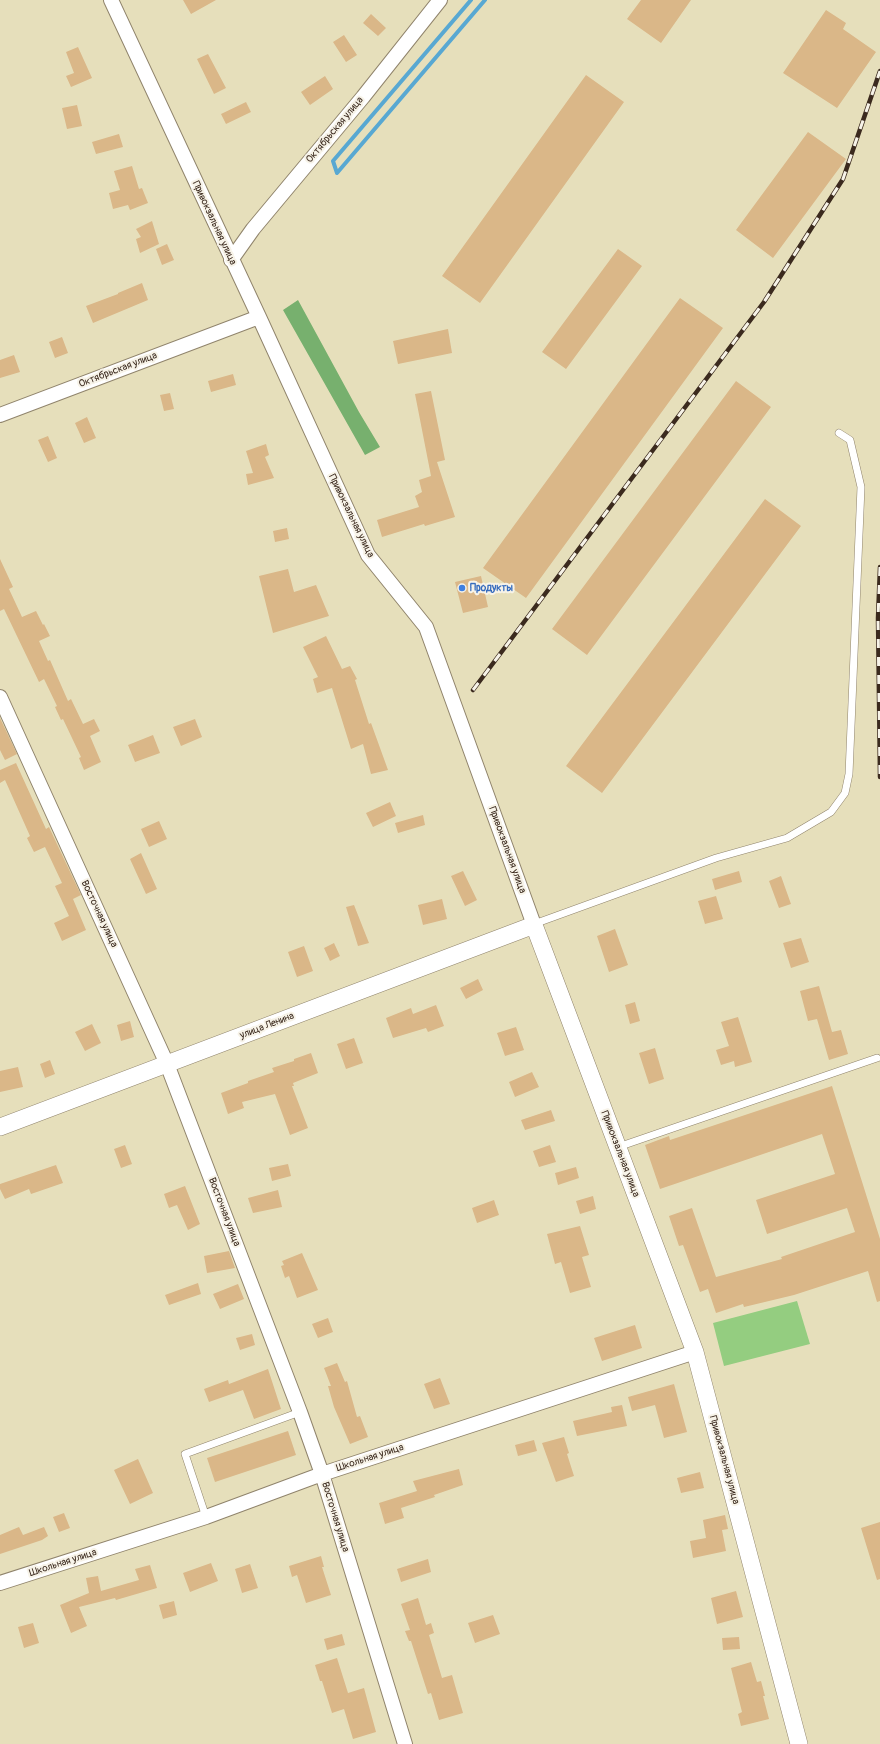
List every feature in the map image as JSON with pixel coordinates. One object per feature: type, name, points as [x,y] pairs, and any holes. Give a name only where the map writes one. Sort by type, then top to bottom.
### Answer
[{"type":"street","name":"Привокзальная улица","points":[[110,0],[259,317],[368,556],[426,627],[534,924],[695,1352],[799,1744]]},
{"type":"street","name":"Октябрьская улица","points":[[231,260],[253,229],[363,97],[440,0]]},
{"type":"street","name":"Октябрьская улица","points":[[0,415],[259,317]]},
{"type":"street","name":"Восточная улица","points":[[0,697],[167,1064],[300,1412],[322,1474],[405,1744]]},
{"type":"street","name":"улица Ленина","points":[[0,1127],[534,924]]},
{"type":"street","name":"Школьная улица","points":[[0,1583],[206,1517],[322,1474],[695,1352]]},
{"type":"lane","points":[[534,924],[716,858],[787,838],[831,812],[845,793],[849,774],[861,487],[850,440],[839,433]]},
{"type":"lane","points":[[618,1147],[877,1058]]},
{"type":"lane","points":[[206,1517],[184,1454],[300,1412]]},
{"type":"green space","points":[[298,300],[359,412],[380,447],[365,455],[283,310]]},
{"type":"green space","points":[[797,1301],[810,1344],[724,1366],[713,1323]]},
{"type":"building","points":[[183,0],[216,0],[191,14]]},
{"type":"building","points":[[641,0],[691,0],[661,43],[627,19]]},
{"type":"building","points":[[826,10],[846,23],[843,29],[876,52],[837,108],[783,73]]},
{"type":"building","points":[[371,14],[386,28],[378,36],[363,23]]},
{"type":"building","points":[[344,35],[357,55],[346,62],[333,42]]},
{"type":"building","points":[[78,47],[92,78],[71,87],[66,76],[74,73],[66,52]]},
{"type":"building","points":[[208,54],[226,88],[214,94],[197,59]]},
{"type":"building","points":[[586,75],[624,102],[480,303],[442,276]]},
{"type":"building","points":[[325,76],[333,89],[310,105],[301,92]]},
{"type":"building","points":[[246,102],[251,112],[226,124],[221,114]]},
{"type":"building","points":[[77,105],[82,126],[67,129],[62,108]]},
{"type":"building","points":[[808,132],[846,159],[773,258],[736,230]]},
{"type":"building","points":[[119,134],[123,147],[96,154],[92,142]]},
{"type":"building","points":[[132,166],[139,189],[142,188],[148,203],[130,210],[128,205],[113,209],[109,193],[120,190],[114,171]]},
{"type":"building","points":[[152,221],[159,244],[140,253],[136,239],[141,237],[136,229]]},
{"type":"building","points":[[167,244],[174,260],[162,265],[156,249]]},
{"type":"building","points":[[618,249],[642,266],[566,369],[542,352]]},
{"type":"building","points":[[142,283],[148,300],[93,323],[86,306]]},
{"type":"building","points":[[680,298],[723,328],[526,598],[483,568]]},
{"type":"building","points":[[448,329],[452,353],[398,364],[393,341]]},
{"type":"building","points":[[62,337],[68,353],[55,358],[49,342]]},
{"type":"building","points":[[14,355],[20,372],[0,378],[0,360]]},
{"type":"building","points":[[233,374],[236,385],[211,392],[208,381]]},
{"type":"building","points":[[736,381],[771,407],[587,655],[552,629]]},
{"type":"building","points":[[431,391],[445,460],[437,462],[455,517],[425,526],[424,524],[382,537],[377,520],[419,507],[415,496],[422,492],[419,480],[431,476],[415,394]]},
{"type":"building","points":[[170,393],[174,409],[164,411],[160,395]]},
{"type":"building","points":[[87,417],[96,438],[84,443],[75,423]]},
{"type":"building","points":[[48,436],[57,458],[48,462],[38,440]]},
{"type":"building","points":[[266,444],[269,455],[265,457],[274,478],[248,485],[246,474],[253,473],[246,451]]},
{"type":"building","points":[[765,499],[801,526],[602,793],[566,766]]},
{"type":"building","points":[[287,528],[289,539],[275,542],[273,531]]},
{"type":"building","points":[[0,559],[13,587],[9,589],[22,617],[36,611],[50,636],[39,641],[48,661],[50,660],[68,701],[71,699],[83,724],[94,719],[100,731],[90,736],[101,762],[84,770],[79,758],[81,757],[63,719],[61,720],[55,707],[57,706],[44,679],[39,682],[4,609],[0,611]]},
{"type":"building","points":[[288,569],[294,592],[316,585],[329,616],[273,633],[259,576]]},
{"type":"building","points":[[481,576],[488,607],[463,613],[455,582]]},
{"type":"building","points":[[326,636],[342,669],[350,666],[357,679],[355,680],[369,724],[371,723],[388,770],[371,774],[363,744],[351,749],[332,688],[317,693],[313,679],[318,677],[303,647]]},
{"type":"building","points":[[0,718],[17,754],[5,760],[0,750]]},
{"type":"building","points":[[195,719],[202,737],[181,746],[173,727]]},
{"type":"building","points":[[153,735],[160,753],[135,762],[128,745]]},
{"type":"building","points":[[16,763],[46,829],[49,827],[81,895],[73,899],[86,930],[62,941],[54,923],[69,916],[55,886],[62,883],[45,847],[34,852],[27,838],[30,836],[5,780],[0,783],[0,770]]},
{"type":"building","points":[[390,802],[396,816],[373,827],[366,813]]},
{"type":"building","points":[[423,815],[425,825],[398,833],[395,823]]},
{"type":"building","points":[[159,821],[167,839],[149,847],[141,829]]},
{"type":"building","points":[[141,853],[157,889],[146,894],[130,859]]},
{"type":"building","points":[[463,871],[477,900],[465,906],[451,876]]},
{"type":"building","points":[[739,871],[742,882],[715,890],[712,879]]},
{"type":"building","points":[[781,876],[791,904],[779,908],[769,881]]},
{"type":"building","points":[[716,896],[723,919],[705,924],[698,901]]},
{"type":"building","points":[[442,899],[447,919],[423,925],[418,905]]},
{"type":"building","points":[[354,905],[369,943],[358,946],[346,907]]},
{"type":"building","points":[[615,929],[628,965],[609,972],[597,936]]},
{"type":"building","points":[[801,938],[809,962],[791,968],[783,943]]},
{"type":"building","points":[[334,943],[340,956],[330,961],[324,948]]},
{"type":"building","points":[[304,946],[313,971],[297,977],[288,952]]},
{"type":"building","points":[[478,979],[483,990],[466,999],[460,988]]},
{"type":"building","points":[[819,986],[832,1032],[841,1030],[848,1054],[829,1060],[817,1019],[808,1021],[800,991]]},
{"type":"building","points":[[635,1002],[640,1021],[630,1024],[625,1005]]},
{"type":"building","points":[[436,1005],[444,1026],[428,1032],[426,1028],[393,1038],[386,1018],[411,1008],[413,1014]]},
{"type":"building","points":[[738,1017],[752,1062],[735,1067],[734,1061],[721,1065],[716,1050],[729,1046],[721,1022]]},
{"type":"building","points":[[130,1021],[134,1037],[121,1041],[117,1025]]},
{"type":"building","points":[[92,1024],[101,1043],[85,1051],[75,1032]]},
{"type":"building","points":[[516,1027],[524,1050],[505,1056],[497,1033]]},
{"type":"building","points":[[354,1038],[363,1063],[346,1069],[337,1044]]},
{"type":"building","points":[[655,1048],[664,1079],[649,1084],[639,1053]]},
{"type":"building","points":[[311,1053],[318,1073],[293,1083],[294,1086],[292,1086],[308,1128],[290,1135],[275,1094],[242,1102],[244,1108],[228,1114],[221,1093],[248,1083],[248,1081],[274,1072],[272,1068],[294,1061],[294,1059]]},
{"type":"building","points":[[50,1060],[55,1074],[45,1078],[40,1064]]},
{"type":"building","points":[[18,1067],[23,1087],[0,1092],[0,1071]]},
{"type":"building","points":[[532,1072],[539,1087],[515,1097],[509,1082]]},
{"type":"building","points":[[832,1086],[880,1239],[880,1301],[877,1302],[868,1271],[794,1295],[744,1307],[743,1304],[716,1313],[708,1289],[700,1292],[683,1245],[679,1246],[669,1216],[692,1208],[716,1277],[782,1259],[781,1257],[855,1232],[847,1208],[767,1234],[756,1200],[835,1174],[822,1134],[660,1189],[645,1145],[669,1136],[670,1140]]},
{"type":"building","points":[[551,1110],[555,1121],[525,1130],[521,1120]]},
{"type":"building","points":[[125,1145],[132,1164],[121,1168],[114,1149]]},
{"type":"building","points":[[550,1145],[556,1162],[539,1167],[533,1151]]},
{"type":"building","points":[[288,1164],[291,1176],[272,1181],[269,1168]]},
{"type":"building","points":[[56,1165],[63,1183],[31,1194],[29,1189],[5,1199],[0,1189],[0,1184]]},
{"type":"building","points":[[576,1167],[579,1178],[558,1185],[555,1173]]},
{"type":"building","points":[[185,1186],[200,1224],[188,1230],[177,1205],[169,1208],[164,1194]]},
{"type":"building","points":[[278,1190],[282,1207],[253,1213],[248,1198]]},
{"type":"building","points":[[593,1196],[596,1209],[580,1214],[576,1201]]},
{"type":"building","points":[[494,1200],[499,1215],[477,1223],[472,1208]]},
{"type":"building","points":[[580,1226],[589,1255],[582,1257],[591,1287],[570,1293],[561,1262],[555,1264],[547,1234]]},
{"type":"building","points":[[229,1251],[235,1268],[207,1273],[204,1256]]},
{"type":"building","points":[[302,1253],[318,1290],[297,1298],[289,1276],[285,1278],[281,1266],[284,1265],[282,1261]]},
{"type":"building","points":[[198,1283],[201,1294],[169,1305],[165,1295]]},
{"type":"building","points":[[238,1284],[244,1299],[220,1309],[213,1294]]},
{"type":"building","points":[[328,1318],[333,1332],[318,1338],[312,1324]]},
{"type":"building","points":[[635,1325],[642,1348],[602,1361],[594,1338]]},
{"type":"building","points":[[252,1334],[255,1345],[240,1350],[236,1338]]},
{"type":"building","points":[[337,1363],[345,1382],[347,1381],[357,1417],[360,1416],[368,1437],[350,1444],[334,1407],[328,1386],[331,1386],[324,1368]]},
{"type":"building","points":[[268,1369],[281,1409],[254,1419],[243,1390],[209,1402],[204,1389],[228,1380],[229,1384]]},
{"type":"building","points":[[440,1378],[450,1404],[434,1409],[424,1384]]},
{"type":"building","points":[[674,1384],[687,1432],[664,1438],[655,1405],[632,1411],[628,1397]]},
{"type":"building","points":[[622,1405],[627,1426],[577,1436],[573,1421],[612,1412],[611,1407]]},
{"type":"building","points":[[288,1431],[296,1455],[215,1482],[207,1458]]},
{"type":"building","points":[[564,1437],[569,1453],[567,1454],[574,1476],[556,1482],[542,1443]]},
{"type":"building","points":[[534,1440],[537,1451],[518,1456],[515,1445]]},
{"type":"building","points":[[138,1459],[153,1493],[130,1504],[114,1470]]},
{"type":"building","points":[[459,1469],[463,1485],[434,1495],[435,1497],[401,1508],[404,1518],[385,1524],[379,1503],[417,1491],[413,1481]]},
{"type":"building","points":[[700,1472],[704,1488],[681,1493],[677,1478]]},
{"type":"building","points":[[64,1513],[70,1528],[59,1532],[53,1517]]},
{"type":"building","points":[[725,1515],[728,1529],[722,1530],[726,1551],[693,1558],[690,1541],[706,1538],[703,1520]]},
{"type":"building","points":[[880,1522],[880,1579],[877,1580],[861,1528]]},
{"type":"building","points":[[19,1527],[23,1535],[44,1527],[48,1536],[42,1540],[0,1554],[0,1535]]},
{"type":"building","points":[[321,1556],[324,1567],[322,1567],[331,1595],[306,1603],[297,1575],[292,1577],[289,1566]]},
{"type":"building","points":[[428,1559],[431,1572],[401,1582],[397,1569]]},
{"type":"building","points":[[211,1563],[218,1581],[190,1592],[183,1573]]},
{"type":"building","points":[[250,1564],[258,1588],[242,1593],[235,1569]]},
{"type":"building","points":[[150,1565],[157,1588],[116,1600],[115,1598],[79,1607],[87,1626],[71,1633],[60,1605],[89,1593],[86,1578],[98,1576],[101,1591],[139,1580],[135,1569]]},
{"type":"building","points":[[736,1591],[743,1617],[717,1624],[711,1598]]},
{"type":"building","points":[[418,1598],[426,1625],[431,1623],[434,1633],[429,1635],[442,1678],[452,1675],[463,1713],[439,1720],[431,1693],[428,1694],[411,1641],[409,1641],[405,1631],[410,1630],[401,1604]]},
{"type":"building","points":[[174,1601],[177,1615],[163,1619],[159,1605]]},
{"type":"building","points":[[493,1615],[500,1634],[475,1643],[468,1623]]},
{"type":"building","points":[[33,1623],[39,1643],[24,1648],[18,1627]]},
{"type":"building","points":[[342,1634],[345,1645],[327,1650],[324,1639]]},
{"type":"building","points":[[739,1637],[740,1649],[723,1650],[722,1638]]},
{"type":"building","points":[[337,1658],[348,1693],[364,1688],[376,1732],[353,1739],[344,1709],[332,1713],[322,1681],[320,1681],[315,1665]]},
{"type":"building","points":[[751,1662],[757,1682],[761,1681],[769,1719],[741,1726],[738,1714],[742,1712],[731,1668]]},
{"type":"waterway","points":[[471,0],[333,161],[337,173],[485,0]]},
{"type":"railway","points":[[473,690],[764,302],[843,179],[880,71]]},
{"type":"railway","points":[[880,567],[878,618],[880,777]]},
{"type":"place","name":"Продукты","points":[[462,588]]}]
